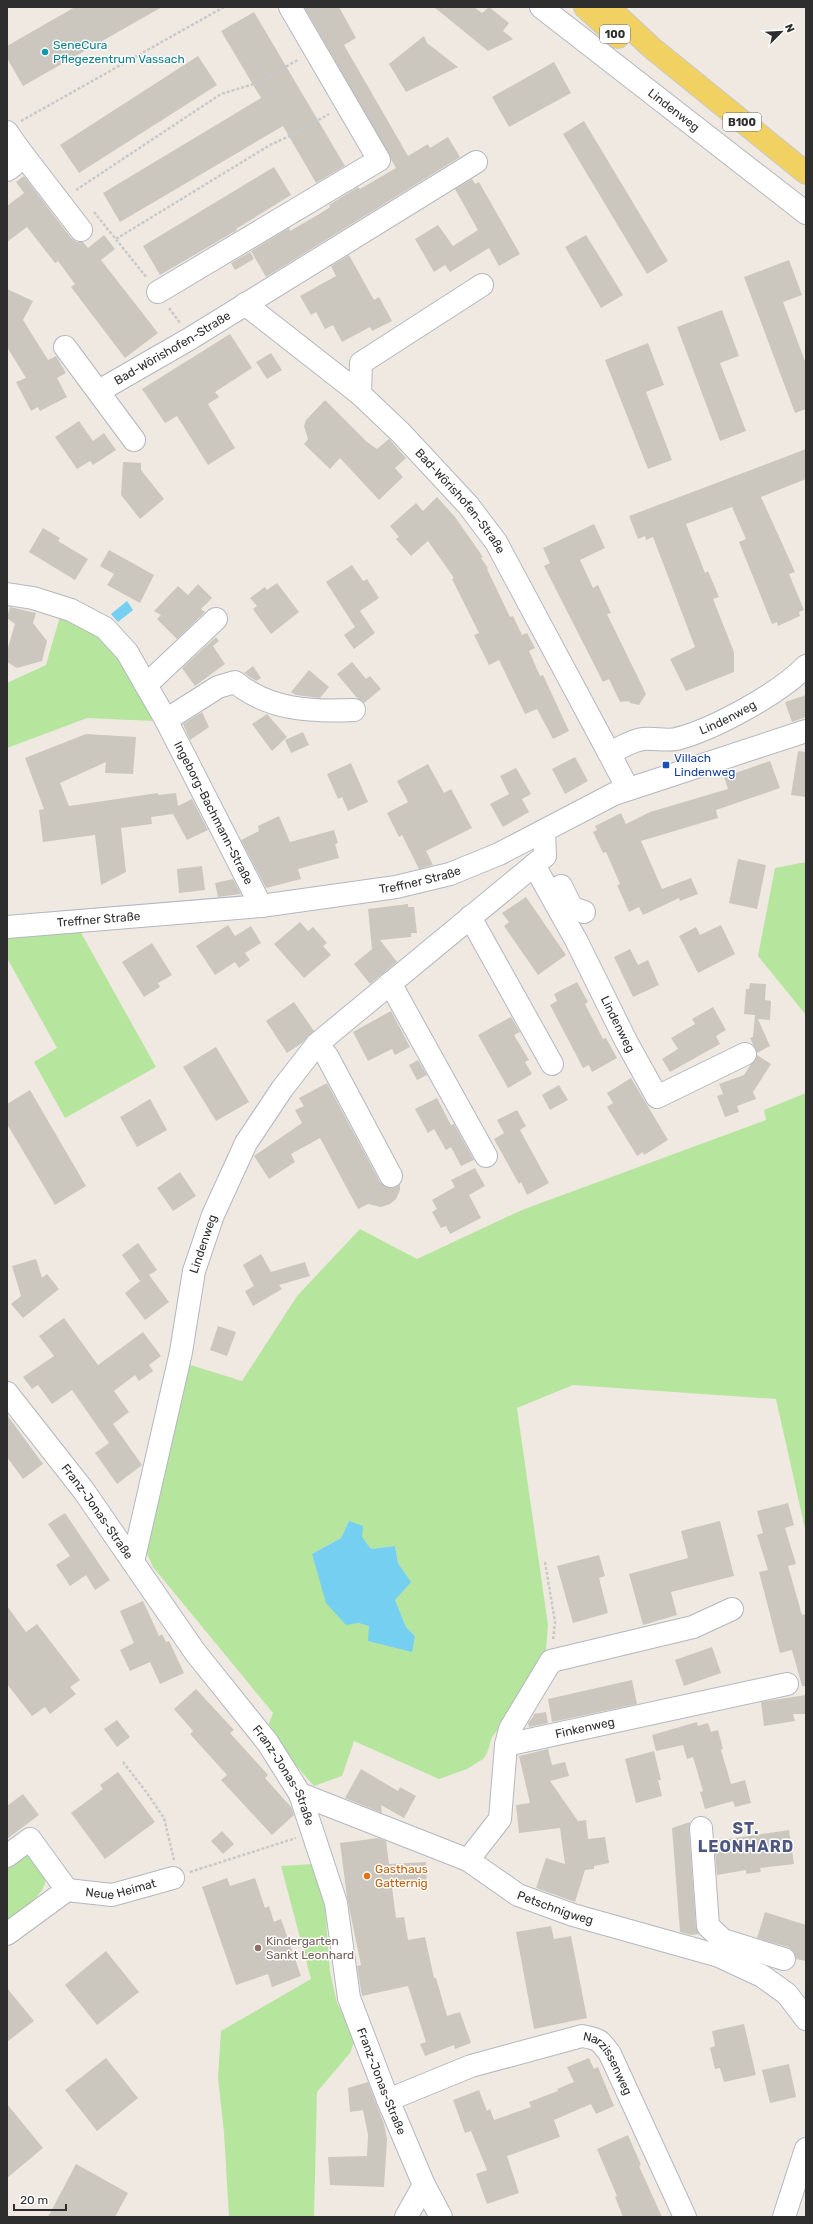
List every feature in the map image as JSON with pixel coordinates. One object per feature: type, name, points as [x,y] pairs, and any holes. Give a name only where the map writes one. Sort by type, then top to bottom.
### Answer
[{"type":"main road","name":"100","points":[[585,7],[620,38],[652,48]]},
{"type":"main road","name":"B100","points":[[608,7],[652,48],[806,172]]},
{"type":"street","points":[[158,292],[379,160],[290,7]]},
{"type":"street","name":"Lindenweg","points":[[541,7],[806,212]]},
{"type":"street","points":[[7,170],[14,165],[14,134]]},
{"type":"street","points":[[14,134],[81,230]]},
{"type":"street","name":"Bad-Wörishofen-Straße","points":[[99,392],[191,338],[476,162]]},
{"type":"street","points":[[360,394],[361,363],[482,285]]},
{"type":"street","name":"Bad-Wörishofen-Straße","points":[[245,304],[360,394],[401,433],[468,506],[496,542],[609,753]]},
{"type":"street","points":[[65,347],[134,440]]},
{"type":"street","name":"Ingeborg-Bachmann-Straße","points":[[7,594],[34,598],[71,610],[105,628],[127,652],[166,720],[261,906]]},
{"type":"street","points":[[146,685],[216,619]]},
{"type":"street","name":"Lindenweg","points":[[609,753],[641,739],[674,739],[712,726],[772,693],[806,666]]},
{"type":"street","points":[[166,720],[218,686],[235,682],[247,691],[279,706],[320,711],[354,710]]},
{"type":"street","name":"Treffner Straße","points":[[7,927],[261,906],[396,887],[450,874],[499,854],[628,789],[806,730]]},
{"type":"street","points":[[609,753],[628,789]]},
{"type":"street","name":"Lindenweg","points":[[544,831],[539,861],[626,1042],[657,1097],[745,1054]]},
{"type":"street","points":[[539,861],[572,908],[584,912]]},
{"type":"street","name":"Lindenweg","points":[[133,1562],[181,1352],[194,1271],[213,1215],[246,1143],[282,1089],[318,1044],[539,861]]},
{"type":"street","points":[[470,917],[552,1064]]},
{"type":"street","points":[[390,983],[486,1156]]},
{"type":"street","points":[[318,1044],[327,1056],[391,1176]]},
{"type":"street","name":"Franz-Jonas-Straße","points":[[7,1393],[84,1491],[195,1652],[268,1743],[300,1794],[336,1903],[349,1998],[388,2100],[424,2186],[441,2217]]},
{"type":"street","points":[[468,1860],[500,1819],[506,1745],[510,1729],[551,1661],[693,1627],[732,1609]]},
{"type":"street","name":"Finkenweg","points":[[506,1745],[787,1684]]},
{"type":"street","name":"Petschnigweg","points":[[300,1794],[468,1860],[518,1895],[573,1915],[721,1948],[787,1994],[806,2019]]},
{"type":"street","points":[[701,1828],[708,1926],[721,1948],[784,1959]]},
{"type":"street","name":"Neue Heimat","points":[[7,1856],[30,1839],[67,1890]]},
{"type":"street","name":"Neue Heimat","points":[[7,1934],[67,1890],[112,1895],[173,1878]]},
{"type":"street","name":"Narzissenweg","points":[[388,2100],[471,2066],[582,2036],[596,2038],[600,2040],[610,2054],[685,2217]]},
{"type":"street","points":[[784,2217],[806,2149]]},
{"type":"street","points":[[406,2217],[424,2186]]},
{"type":"path","points":[[14,134],[224,7]]},
{"type":"path","points":[[76,190],[222,94],[260,82],[315,50]]},
{"type":"path","points":[[116,238],[270,145],[294,134],[347,104]]},
{"type":"path","points":[[72,185],[81,196]]},
{"type":"path","points":[[91,208],[158,292],[191,338]]},
{"type":"path","points":[[546,1562],[555,1622],[551,1661]]},
{"type":"path","points":[[123,1762],[164,1818],[171,1841],[174,1861],[173,1878],[313,1833]]},
{"type":"green space","points":[[61,613],[89,625],[127,664],[154,721],[87,718],[7,748],[7,683],[46,665]]},
{"type":"green space","points":[[806,862],[806,1015],[758,956],[775,868]]},
{"type":"green space","points":[[80,931],[156,1067],[65,1118],[34,1062],[57,1048],[7,958],[7,938]]},
{"type":"green space","points":[[806,1093],[806,1533],[776,1399],[573,1385],[517,1408],[548,1625],[546,1649],[551,1661],[492,1737],[487,1753],[483,1759],[467,1769],[439,1779],[354,1741],[342,1776],[314,1786],[266,1731],[273,1713],[153,1567],[145,1549],[184,1363],[242,1381],[297,1296],[360,1229],[417,1259],[522,1210],[766,1120],[764,1110]],"holes":[[[349,1521],[371,1549],[395,1546],[398,1563],[410,1582],[395,1600],[406,1627],[415,1636],[358,1623],[312,1554],[341,1538]]]},
{"type":"green space","points":[[24,1856],[31,1856],[42,1869],[45,1878],[44,1886],[34,1899],[7,1920],[7,1869]]},
{"type":"green space","points":[[314,1864],[325,1908],[330,1972],[337,2003],[353,2034],[354,2042],[350,2053],[317,2092],[314,2217],[229,2217],[224,2132],[218,2078],[221,2031],[311,1979],[281,1866]]},
{"type":"water","points":[[127,601],[133,610],[118,622],[111,614]]},
{"type":"water","points":[[349,1521],[363,1526],[362,1537],[371,1549],[395,1546],[398,1563],[411,1582],[395,1600],[406,1627],[415,1636],[412,1652],[368,1641],[369,1626],[358,1623],[346,1625],[326,1603],[312,1554],[341,1538]]},
{"type":"building","name":"SeneCura Pflegezentrum Vassach","points":[[75,7],[162,7],[23,86],[7,58],[7,46]]},
{"type":"building","points":[[304,7],[339,7],[356,38],[344,45],[408,156],[428,144],[430,148],[448,137],[460,157],[266,277],[251,251],[289,228],[290,231],[321,213],[330,207],[329,205],[358,187],[360,189],[396,168]]},
{"type":"building","points":[[434,7],[474,7],[482,13],[489,7],[509,23],[503,31],[513,39],[488,51]]},
{"type":"building","points":[[254,12],[345,166],[316,183],[283,126],[120,222],[103,193],[261,98],[221,31]]},
{"type":"building","points":[[424,36],[427,43],[458,67],[406,92],[389,64]]},
{"type":"building","points":[[198,56],[217,85],[79,173],[60,145]]},
{"type":"building","points":[[554,62],[571,93],[509,127],[492,97]]},
{"type":"building","points":[[584,121],[668,261],[647,274],[563,134]]},
{"type":"building","points":[[274,167],[291,195],[236,229],[237,230],[160,275],[143,246]]},
{"type":"building","points":[[24,176],[71,238],[77,242],[83,242],[88,248],[104,235],[115,249],[101,260],[158,333],[125,358],[71,287],[75,284],[58,261],[55,263],[27,227],[7,242],[7,206],[24,193],[16,182]]},
{"type":"building","points":[[472,179],[475,184],[479,182],[520,254],[499,266],[489,248],[450,272],[445,265],[434,272],[415,239],[438,225],[453,246],[478,230],[455,189]]},
{"type":"building","points":[[586,235],[623,295],[601,308],[565,247]]},
{"type":"building","points":[[250,252],[254,259],[235,270],[231,263]]},
{"type":"building","points":[[349,255],[374,300],[379,297],[392,321],[372,331],[370,327],[342,342],[333,325],[325,329],[316,312],[311,315],[300,296],[336,276],[331,266]]},
{"type":"building","points":[[789,260],[802,295],[783,302],[806,364],[806,409],[795,413],[744,277]]},
{"type":"building","points":[[7,289],[33,301],[23,320],[48,360],[56,356],[66,373],[57,378],[67,397],[40,411],[38,407],[31,411],[16,382],[26,378],[7,347]]},
{"type":"building","points":[[722,310],[739,356],[720,363],[746,431],[720,441],[677,327]]},
{"type":"building","points":[[230,334],[252,368],[215,392],[219,397],[208,404],[235,448],[208,465],[177,416],[165,423],[142,389]]},
{"type":"building","points":[[648,343],[664,385],[646,392],[672,460],[648,469],[605,360]]},
{"type":"building","points":[[271,353],[282,370],[267,379],[256,362]]},
{"type":"building","points":[[325,400],[367,442],[377,449],[389,439],[406,458],[395,468],[403,477],[379,500],[340,458],[330,469],[304,444],[308,439],[304,426],[306,420]]},
{"type":"building","points":[[79,421],[93,441],[104,433],[116,450],[93,465],[90,461],[77,469],[55,437]]},
{"type":"building","points":[[806,449],[806,479],[761,497],[795,572],[789,574],[804,610],[799,612],[800,616],[778,626],[777,622],[772,624],[739,542],[746,539],[732,507],[686,524],[705,573],[708,571],[719,597],[713,599],[734,652],[734,672],[686,691],[670,659],[695,647],[653,537],[646,540],[645,536],[638,539],[629,516]]},
{"type":"building","points":[[123,462],[141,463],[141,470],[164,499],[140,519],[121,495]]},
{"type":"building","points":[[437,497],[455,517],[483,557],[481,558],[488,568],[487,569],[510,617],[513,616],[522,635],[527,633],[535,648],[529,651],[540,676],[543,675],[569,731],[553,739],[537,709],[525,714],[499,660],[489,665],[474,635],[479,633],[452,579],[454,578],[428,541],[411,556],[396,539],[399,537],[390,526],[416,503],[423,511]]},
{"type":"building","points":[[594,524],[605,548],[580,560],[593,588],[598,585],[611,613],[607,614],[646,694],[639,705],[630,703],[629,701],[620,702],[609,679],[603,682],[544,566],[550,563],[543,548]]},
{"type":"building","points":[[43,528],[60,538],[58,541],[88,559],[75,580],[29,552]]},
{"type":"building","points":[[109,550],[154,575],[140,603],[107,585],[114,574],[100,566]]},
{"type":"building","points":[[352,565],[363,581],[367,579],[379,598],[360,611],[375,633],[354,649],[344,635],[355,627],[326,582]]},
{"type":"building","points":[[277,583],[299,612],[271,634],[253,609],[257,606],[250,598],[265,587],[267,590]]},
{"type":"building","points":[[198,584],[212,598],[201,609],[205,612],[177,639],[157,619],[161,615],[154,611],[178,586],[188,595]]},
{"type":"building","points":[[10,607],[36,613],[33,623],[47,641],[42,661],[17,668],[7,662],[7,651],[15,624],[7,618]]},
{"type":"building","points":[[216,637],[219,641],[213,646],[225,664],[195,686],[182,668]]},
{"type":"building","points":[[352,662],[366,679],[370,676],[381,689],[364,703],[357,698],[337,674]]},
{"type":"building","points":[[253,666],[261,678],[256,681],[244,673]]},
{"type":"building","points":[[309,670],[329,687],[320,698],[296,695],[291,692]]},
{"type":"building","points":[[806,695],[806,717],[792,722],[785,702]]},
{"type":"building","points":[[202,712],[209,727],[190,740],[183,724]]},
{"type":"building","points":[[267,714],[287,737],[272,751],[252,724]]},
{"type":"building","points":[[303,732],[309,745],[291,753],[285,740]]},
{"type":"building","points":[[86,734],[136,737],[133,774],[105,773],[106,762],[60,783],[69,806],[158,793],[158,795],[176,793],[178,806],[192,799],[208,830],[187,840],[173,814],[151,817],[152,824],[121,828],[126,872],[101,885],[95,835],[43,842],[39,810],[44,809],[25,758]]},
{"type":"building","points":[[798,751],[806,752],[806,797],[791,795]]},
{"type":"building","points":[[575,757],[588,781],[565,794],[552,769]]},
{"type":"building","points":[[770,761],[780,788],[716,810],[718,818],[641,841],[662,889],[691,878],[698,894],[680,901],[679,898],[643,915],[639,907],[629,912],[617,885],[620,884],[606,852],[603,853],[593,832],[597,830],[595,826],[621,813],[626,824],[650,812],[728,789],[724,777]]},
{"type":"building","points":[[351,763],[368,802],[348,811],[342,797],[338,799],[327,774]]},
{"type":"building","points":[[428,764],[444,793],[451,789],[472,828],[426,851],[433,865],[419,869],[402,835],[399,837],[387,813],[408,802],[397,781]]},
{"type":"building","points":[[516,768],[531,794],[522,799],[529,812],[503,827],[490,804],[509,794],[500,776]]},
{"type":"building","points":[[279,816],[290,842],[334,830],[338,843],[335,844],[339,858],[298,869],[301,879],[266,888],[241,840],[259,831],[258,826]]},
{"type":"building","points":[[738,859],[766,865],[757,909],[729,903]]},
{"type":"building","points":[[202,866],[205,890],[179,893],[177,869]]},
{"type":"building","points":[[233,879],[241,894],[218,897],[215,883]]},
{"type":"building","points":[[526,897],[566,955],[538,975],[504,926],[509,922],[502,913]]},
{"type":"building","points":[[408,904],[408,907],[414,907],[417,933],[411,933],[411,937],[380,940],[397,962],[370,984],[354,964],[372,949],[368,909]]},
{"type":"building","points":[[300,922],[308,931],[313,927],[327,943],[323,946],[331,955],[304,978],[274,944]]},
{"type":"building","points":[[228,925],[235,936],[251,926],[261,943],[245,953],[250,960],[239,968],[235,962],[215,975],[196,946]]},
{"type":"building","points":[[721,925],[735,954],[698,973],[679,936],[696,927],[700,935]]},
{"type":"building","points":[[152,943],[172,975],[158,983],[160,987],[144,997],[122,962]]},
{"type":"building","points":[[630,949],[638,965],[648,960],[659,985],[633,997],[614,957]]},
{"type":"building","points":[[577,982],[588,1002],[585,1004],[603,1039],[606,1038],[617,1058],[592,1072],[589,1065],[583,1068],[550,1005],[557,1001],[554,994]]},
{"type":"building","points":[[750,983],[766,984],[765,1000],[771,1001],[770,1020],[758,1019],[770,1046],[757,1053],[750,1038],[753,1037],[755,1015],[744,1014],[746,989],[749,989]]},
{"type":"building","points":[[294,1002],[314,1031],[302,1043],[287,1053],[266,1021]]},
{"type":"building","points":[[713,1007],[726,1030],[716,1036],[720,1044],[670,1072],[662,1059],[678,1049],[671,1038],[695,1024],[692,1019]]},
{"type":"building","points":[[391,1011],[410,1047],[395,1055],[392,1049],[368,1061],[353,1032]]},
{"type":"building","points":[[511,1017],[520,1032],[514,1035],[529,1060],[525,1062],[532,1074],[508,1088],[478,1035]]},
{"type":"building","points":[[216,1047],[249,1102],[216,1121],[183,1067]]},
{"type":"building","points":[[757,1055],[771,1064],[753,1092],[756,1099],[737,1106],[739,1112],[725,1117],[717,1096],[723,1094],[719,1084],[744,1075]]},
{"type":"building","points":[[418,1060],[427,1075],[417,1080],[409,1065]]},
{"type":"building","points":[[631,1078],[668,1140],[644,1155],[643,1152],[637,1156],[607,1107],[613,1103],[607,1093]]},
{"type":"building","points":[[327,1083],[380,1182],[390,1188],[400,1184],[400,1190],[396,1199],[390,1204],[381,1207],[368,1204],[358,1209],[320,1138],[291,1154],[295,1162],[269,1179],[254,1156],[302,1123],[295,1110],[304,1106],[299,1098]]},
{"type":"building","points":[[559,1085],[568,1100],[550,1110],[542,1095]]},
{"type":"building","points":[[30,1090],[86,1186],[55,1205],[7,1124],[7,1104]]},
{"type":"building","points":[[437,1098],[451,1125],[454,1124],[474,1160],[461,1166],[451,1147],[446,1150],[434,1129],[428,1133],[415,1109]]},
{"type":"building","points":[[150,1099],[167,1130],[137,1147],[120,1117]]},
{"type":"building","points":[[517,1110],[526,1126],[520,1130],[549,1183],[527,1195],[521,1182],[519,1184],[494,1139],[504,1133],[497,1120]]},
{"type":"building","points":[[475,1168],[485,1186],[469,1195],[481,1218],[450,1234],[446,1226],[441,1228],[432,1212],[437,1209],[432,1200],[455,1187],[451,1180]]},
{"type":"building","points":[[180,1172],[196,1196],[173,1211],[157,1188]]},
{"type":"building","points":[[138,1243],[157,1270],[149,1275],[169,1302],[145,1320],[125,1293],[144,1278],[140,1281],[122,1255]]},
{"type":"building","points":[[261,1254],[271,1272],[305,1262],[310,1276],[279,1285],[282,1289],[253,1306],[245,1291],[254,1286],[243,1265]]},
{"type":"building","points":[[36,1259],[42,1278],[47,1274],[59,1289],[23,1318],[11,1304],[21,1296],[12,1266]]},
{"type":"building","points":[[64,1318],[98,1365],[143,1332],[161,1356],[149,1365],[153,1371],[139,1381],[135,1375],[114,1391],[129,1412],[113,1424],[142,1465],[117,1484],[95,1453],[109,1443],[72,1390],[52,1404],[38,1385],[32,1389],[23,1377],[54,1356],[39,1336]]},
{"type":"building","points":[[218,1326],[236,1332],[227,1356],[210,1350]]},
{"type":"building","points":[[7,1415],[43,1464],[23,1479],[7,1457]]},
{"type":"building","points":[[788,1503],[794,1525],[785,1528],[796,1564],[788,1566],[802,1615],[806,1614],[806,1686],[802,1686],[792,1650],[780,1653],[759,1572],[768,1570],[757,1535],[763,1533],[757,1511]]},
{"type":"building","points":[[65,1513],[110,1580],[95,1590],[86,1575],[70,1586],[56,1565],[70,1556],[48,1524]]},
{"type":"building","points":[[720,1521],[734,1576],[671,1592],[677,1615],[643,1625],[629,1574],[688,1558],[681,1531]]},
{"type":"building","points":[[599,1555],[605,1576],[599,1578],[608,1613],[573,1623],[557,1566]]},
{"type":"building","points":[[143,1601],[159,1636],[162,1634],[166,1642],[169,1641],[184,1673],[160,1684],[150,1662],[130,1671],[120,1650],[134,1643],[120,1611]]},
{"type":"building","points":[[7,1606],[26,1632],[37,1624],[80,1680],[70,1687],[76,1694],[50,1714],[45,1707],[32,1716],[7,1684]]},
{"type":"building","points":[[712,1647],[721,1673],[684,1686],[675,1660]]},
{"type":"building","points":[[632,1680],[637,1704],[552,1722],[548,1699]]},
{"type":"building","points":[[196,1689],[234,1730],[230,1733],[268,1775],[265,1778],[291,1807],[294,1815],[272,1835],[221,1780],[227,1775],[190,1734],[193,1731],[174,1709]]},
{"type":"building","points":[[806,1695],[806,1714],[793,1714],[795,1721],[764,1726],[761,1702]]},
{"type":"building","points":[[546,1712],[548,1723],[529,1727],[528,1723],[534,1714]]},
{"type":"building","points":[[117,1720],[130,1737],[117,1747],[104,1729]]},
{"type":"building","points":[[697,1722],[698,1726],[708,1723],[711,1732],[718,1730],[723,1749],[721,1750],[731,1784],[745,1780],[751,1803],[735,1807],[733,1801],[705,1809],[700,1792],[703,1791],[693,1757],[687,1759],[683,1745],[656,1751],[652,1735]]},
{"type":"building","points":[[548,1749],[552,1765],[565,1762],[569,1776],[550,1781],[578,1821],[586,1820],[588,1839],[605,1837],[609,1863],[594,1866],[594,1869],[585,1870],[575,1902],[536,1888],[546,1858],[565,1864],[560,1828],[519,1833],[516,1805],[530,1803],[519,1756]]},
{"type":"building","points":[[654,1751],[661,1780],[658,1780],[662,1796],[636,1803],[625,1759]]},
{"type":"building","points":[[361,1769],[398,1791],[400,1787],[416,1796],[404,1818],[381,1805],[382,1813],[345,1798]]},
{"type":"building","points":[[118,1772],[155,1822],[105,1859],[71,1813],[103,1789],[100,1785]]},
{"type":"building","points":[[23,1794],[39,1815],[7,1839],[7,1806]]},
{"type":"building","points":[[690,1822],[689,1829],[696,1927],[699,1934],[691,1935],[680,1932],[672,1828]]},
{"type":"building","points":[[789,1830],[794,1864],[760,1868],[761,1872],[746,1874],[746,1870],[717,1875],[714,1841]]},
{"type":"building","points":[[222,1831],[234,1844],[223,1854],[211,1841]]},
{"type":"building","points":[[378,1838],[386,1841],[389,1864],[426,1862],[427,1884],[392,1887],[396,1918],[404,1917],[408,1940],[425,1937],[434,1978],[436,1978],[447,2016],[460,2012],[471,2043],[455,2049],[454,2045],[425,2056],[420,2044],[426,2042],[408,1986],[362,1996],[357,1966],[361,1965],[347,1897],[340,1843]]},
{"type":"building","name":"Kindergarten Sankt Leonhard","points":[[227,1878],[230,1886],[255,1878],[265,1908],[269,1906],[274,1922],[281,1919],[301,1976],[272,1987],[268,1974],[236,1985],[202,1887]]},
{"type":"building","points":[[765,1912],[806,1925],[806,1961],[796,1959],[793,1951],[788,1947],[757,1938]]},
{"type":"building","points":[[551,1926],[554,1939],[571,1936],[587,2018],[534,2029],[516,1932]]},
{"type":"building","points":[[106,1951],[139,1992],[97,2025],[65,1985]]},
{"type":"building","points":[[7,1988],[34,2021],[7,2042]]},
{"type":"building","points":[[744,2024],[756,2075],[724,2082],[720,2068],[715,2069],[710,2048],[715,2046],[712,2031]]},
{"type":"building","points":[[106,2058],[138,2098],[97,2131],[65,2090]]},
{"type":"building","points":[[589,2058],[594,2069],[598,2067],[614,2106],[596,2114],[591,2104],[554,2120],[560,2137],[507,2156],[519,2193],[487,2204],[476,2174],[487,2170],[471,2131],[465,2133],[453,2100],[479,2090],[487,2111],[490,2109],[494,2120],[531,2107],[529,2102],[558,2091],[557,2089],[574,2082],[567,2067]]},
{"type":"building","points":[[789,2064],[796,2097],[770,2103],[762,2070]]},
{"type":"building","points":[[368,2082],[384,2124],[387,2139],[384,2187],[330,2185],[328,2157],[367,2156],[368,2135],[363,2110],[350,2112],[348,2088]]},
{"type":"building","points":[[7,2104],[43,2148],[7,2178]]},
{"type":"building","points":[[628,2135],[641,2165],[639,2166],[662,2217],[623,2217],[615,2197],[617,2196],[597,2149]]},
{"type":"building","points":[[76,2164],[128,2193],[115,2217],[48,2217]]},
{"type":"place","name":"SeneCura Pflegezentrum Vassach","points":[[45,52]]},
{"type":"place","name":"Villach Lindenweg","points":[[666,765]]},
{"type":"place","name":"Gasthaus Gatternig","points":[[367,1876]]},
{"type":"place","name":"Kindergarten Sankt Leonhard","points":[[258,1948]]},
{"type":"district","name":"ST. LEONHARD","points":[[746,1837]]}]
